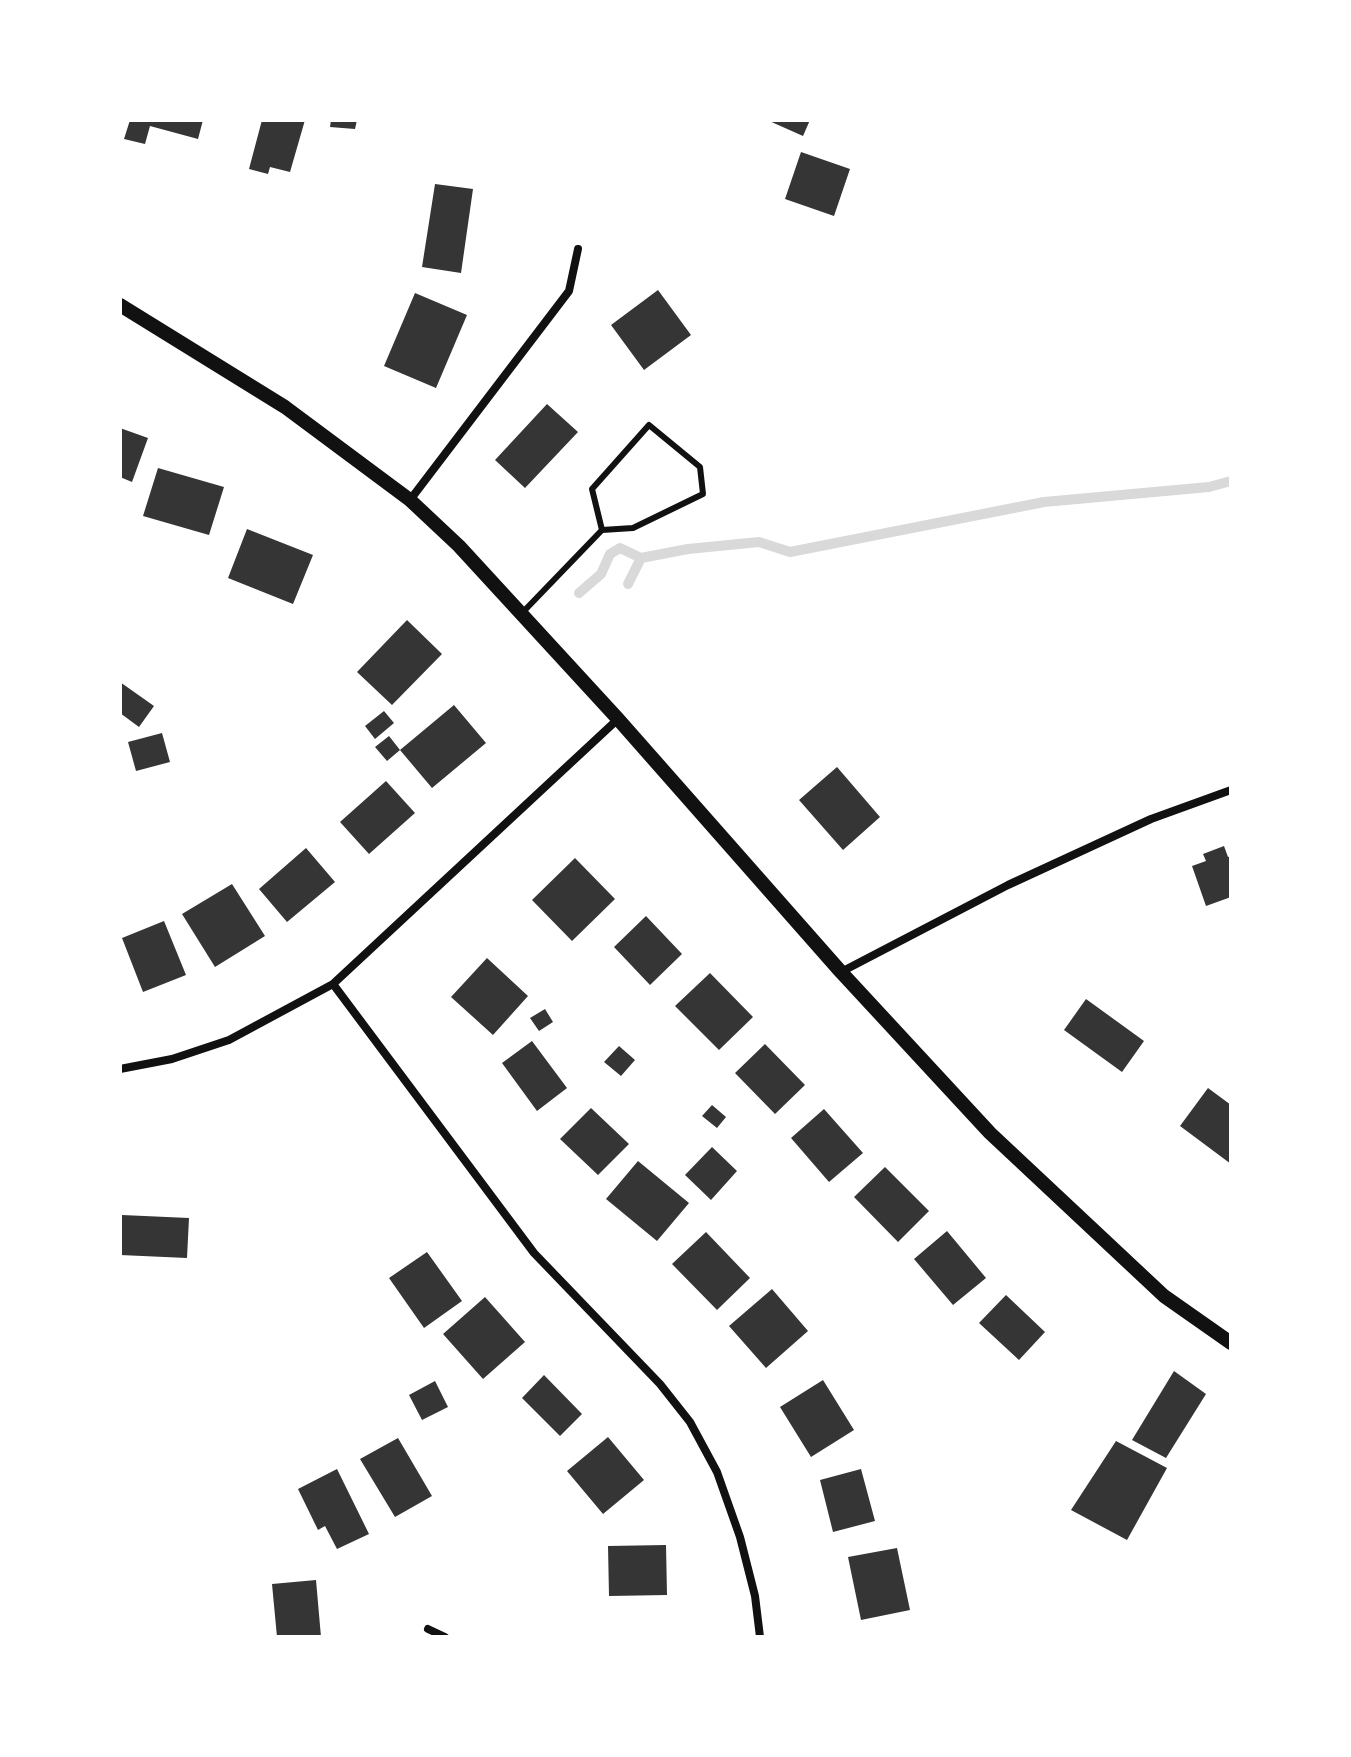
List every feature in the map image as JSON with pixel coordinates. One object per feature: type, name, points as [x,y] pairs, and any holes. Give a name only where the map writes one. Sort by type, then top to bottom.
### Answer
[{"type":"street","points":[[410,500],[569,291],[578,249]]},
{"type":"street","points":[[120,305],[285,407],[410,500],[459,546],[618,719],[841,972],[990,1133],[1164,1296],[1231,1343]]},
{"type":"street","points":[[120,1069],[172,1059],[229,1040],[333,984],[618,719]]},
{"type":"street","points":[[841,972],[1008,885],[1151,819],[1231,790]]},
{"type":"street","points":[[333,984],[525,1242],[660,1384],[690,1422],[717,1472],[740,1537],[755,1596],[760,1637]]},
{"type":"street","points":[[428,1629],[445,1637]]},
{"type":"lane","points":[[521,614],[602,530],[633,528],[703,494],[700,467],[672,440],[649,425],[592,489],[602,530]]},
{"type":"building","points":[[130,120],[203,120],[198,139],[150,126],[145,144],[124,139]]},
{"type":"building","points":[[262,120],[305,120],[290,172],[270,167],[268,174],[249,169]]},
{"type":"building","points":[[331,120],[357,120],[355,129],[330,127]]},
{"type":"building","points":[[767,120],[810,120],[803,136]]},
{"type":"building","points":[[801,152],[850,169],[834,216],[785,199]]},
{"type":"building","points":[[435,184],[473,189],[461,273],[422,267]]},
{"type":"building","points":[[658,290],[691,335],[644,370],[611,325]]},
{"type":"building","points":[[415,293],[467,315],[436,388],[384,366]]},
{"type":"building","points":[[547,404],[578,432],[525,488],[495,460]]},
{"type":"building","points":[[120,428],[148,438],[132,482],[120,477]]},
{"type":"building","points":[[158,468],[224,487],[209,535],[143,516]]},
{"type":"building","points":[[247,529],[313,555],[293,604],[228,578]]},
{"type":"building","points":[[407,620],[442,654],[392,705],[357,672]]},
{"type":"building","points":[[120,682],[154,706],[139,727],[120,713]]},
{"type":"building","points":[[454,705],[486,743],[432,788],[400,750]]},
{"type":"building","points":[[384,711],[394,723],[375,739],[365,726]]},
{"type":"building","points":[[162,733],[170,762],[136,771],[128,742]]},
{"type":"building","points":[[389,736],[400,750],[387,761],[375,747]]},
{"type":"building","points":[[837,767],[880,817],[843,850],[799,800]]},
{"type":"building","points":[[386,781],[415,813],[369,854],[340,822]]},
{"type":"building","points":[[1224,846],[1228,857],[1231,856],[1231,897],[1206,906],[1192,866],[1206,861],[1203,854]]},
{"type":"building","points":[[306,848],[335,882],[287,922],[259,889]]},
{"type":"building","points":[[575,858],[615,899],[572,941],[532,900]]},
{"type":"building","points":[[232,884],[265,936],[215,967],[182,914]]},
{"type":"building","points":[[646,916],[682,954],[650,985],[614,947]]},
{"type":"building","points":[[164,921],[186,975],[143,992],[122,938]]},
{"type":"building","points":[[487,958],[528,996],[493,1035],[451,997]]},
{"type":"building","points":[[710,973],[753,1017],[719,1050],[675,1006]]},
{"type":"building","points":[[1086,999],[1144,1041],[1122,1072],[1064,1030]]},
{"type":"building","points":[[545,1009],[553,1022],[539,1031],[530,1018]]},
{"type":"building","points":[[532,1041],[567,1088],[537,1111],[502,1063]]},
{"type":"building","points":[[765,1044],[805,1085],[775,1114],[735,1073]]},
{"type":"building","points":[[619,1046],[635,1060],[621,1076],[604,1062]]},
{"type":"building","points":[[1208,1088],[1231,1105],[1231,1164],[1180,1126]]},
{"type":"building","points":[[712,1105],[726,1117],[717,1128],[702,1116]]},
{"type":"building","points":[[591,1108],[629,1144],[598,1175],[560,1139]]},
{"type":"building","points":[[824,1109],[863,1153],[829,1182],[791,1138]]},
{"type":"building","points":[[712,1147],[737,1171],[711,1200],[685,1175]]},
{"type":"building","points":[[638,1161],[689,1203],[657,1241],[606,1199]]},
{"type":"building","points":[[885,1167],[929,1211],[898,1242],[854,1197]]},
{"type":"building","points":[[122,1215],[189,1218],[187,1258],[120,1255]]},
{"type":"building","points":[[947,1231],[986,1278],[953,1305],[914,1259]]},
{"type":"building","points":[[706,1232],[750,1278],[717,1310],[672,1264]]},
{"type":"building","points":[[427,1252],[462,1301],[424,1328],[389,1278]]},
{"type":"building","points":[[772,1289],[808,1331],[766,1368],[729,1326]]},
{"type":"building","points":[[1006,1295],[1045,1332],[1019,1360],[979,1323]]},
{"type":"building","points":[[485,1297],[525,1342],[483,1379],[443,1334]]},
{"type":"building","points":[[1174,1371],[1206,1394],[1166,1458],[1132,1440]]},
{"type":"building","points":[[544,1375],[582,1414],[560,1436],[522,1398]]},
{"type":"building","points":[[823,1380],[854,1430],[811,1457],[780,1407]]},
{"type":"building","points":[[435,1381],[448,1407],[422,1420],[409,1395]]},
{"type":"building","points":[[608,1437],[644,1480],[603,1514],[567,1471]]},
{"type":"building","points":[[398,1438],[432,1496],[395,1517],[360,1459]]},
{"type":"building","points":[[1116,1441],[1167,1468],[1127,1540],[1071,1510]]},
{"type":"building","points":[[337,1469],[369,1534],[337,1549],[325,1526],[318,1530],[298,1489]]},
{"type":"building","points":[[861,1469],[875,1521],[833,1532],[820,1480]]},
{"type":"building","points":[[666,1545],[667,1595],[609,1596],[608,1546]]},
{"type":"building","points":[[897,1548],[910,1610],[861,1620],[848,1557]]},
{"type":"building","points":[[316,1580],[321,1637],[277,1637],[272,1584]]},
{"type":"waterway","points":[[628,584],[641,558],[688,549],[759,542],[790,552],[1044,502],[1209,487],[1231,481]]},
{"type":"waterway","points":[[579,593],[601,574],[610,554],[620,548],[641,558]]}]
